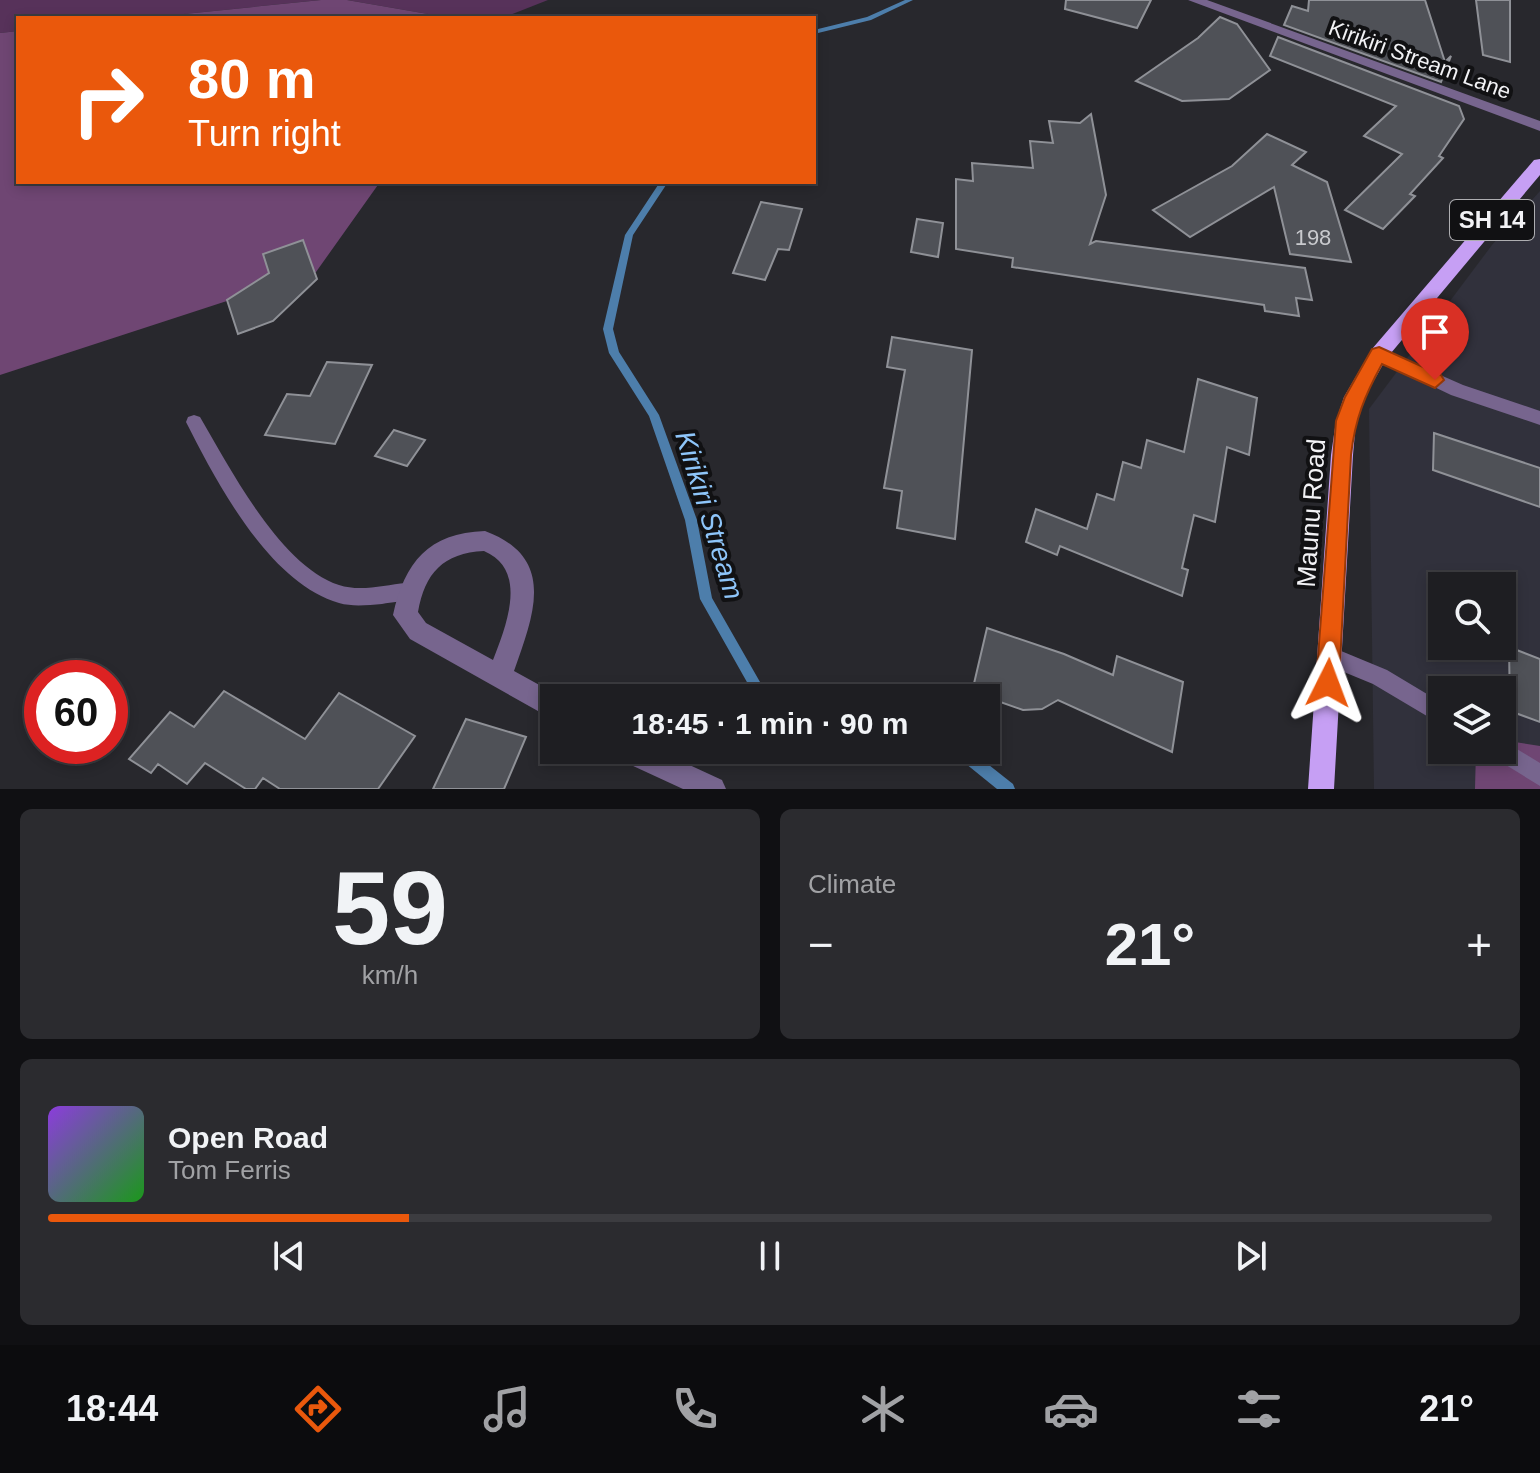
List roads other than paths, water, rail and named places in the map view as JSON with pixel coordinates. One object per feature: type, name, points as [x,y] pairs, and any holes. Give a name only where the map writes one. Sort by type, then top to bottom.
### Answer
[{"type":"main road","name":"Maunu Road","points":[[1321,789],[1346,421],[1363,379],[1379,354],[1540,164]]},
{"type":"street","name":"Kirikiri Stream Lane","points":[[1195,0],[1540,126]]},
{"type":"street","points":[[500,674],[523,593],[520,569],[506,551],[476,539],[451,544],[426,561],[406,592],[405,615],[418,631],[540,698]]},
{"type":"street","points":[[658,764],[713,789]]},
{"type":"lane","points":[[1379,354],[1457,390],[1540,418]]},
{"type":"lane","points":[[194,422],[260,530],[315,584],[357,598],[406,592]]},
{"type":"lane","points":[[1329,656],[1380,677],[1428,706]]},
{"type":"lane","points":[[1516,760],[1540,775]]},
{"type":"waterway","name":"Kirikiri Stream","points":[[816,32],[869,19],[910,0]]},
{"type":"waterway","name":"Kirikiri Stream","points":[[663,184],[629,235],[608,329],[614,353],[654,415],[691,520],[706,599],[754,684]]},
{"type":"waterway","name":"Kirikiri Stream","points":[[977,764],[1008,789]]}]
